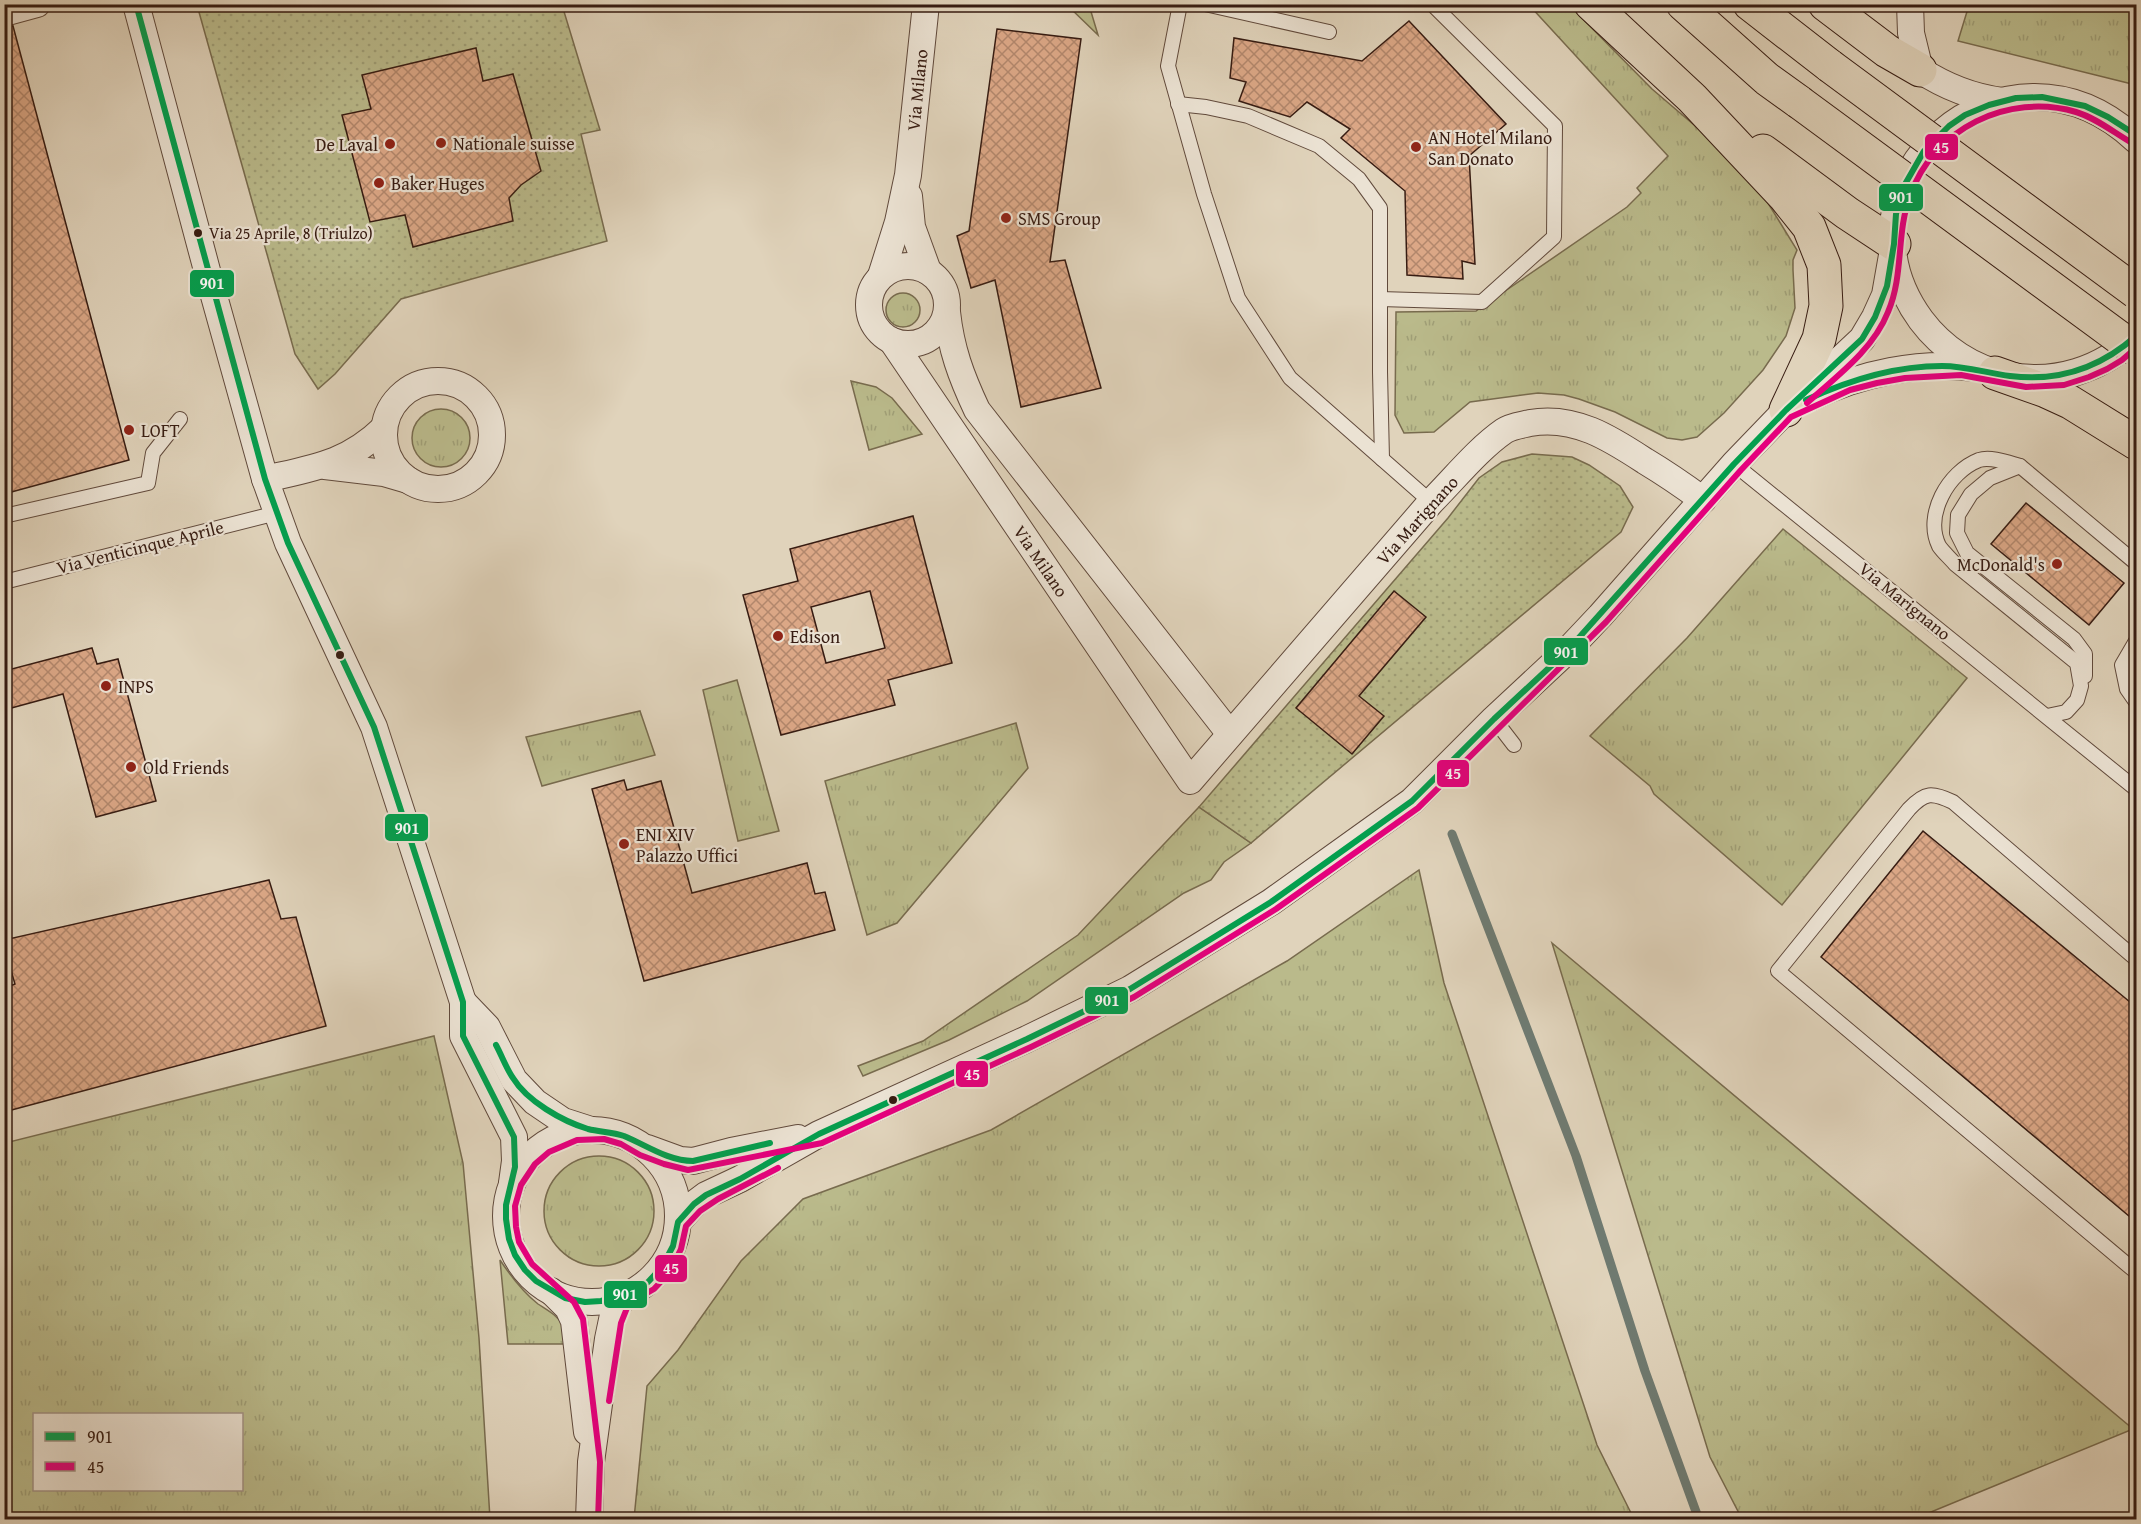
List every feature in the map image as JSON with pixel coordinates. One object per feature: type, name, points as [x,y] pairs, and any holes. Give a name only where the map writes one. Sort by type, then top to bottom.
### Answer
[{"type":"highway","points":[[1591,4],[1692,98],[1785,197],[1809,227],[1824,265],[1826,306],[1819,339],[1786,410]]},
{"type":"highway","points":[[1683,4],[1767,78],[2136,350]]},
{"type":"highway","points":[[1750,4],[1830,66],[2136,292]]},
{"type":"highway","points":[[1825,4],[1887,51],[1920,70]]},
{"type":"highway","points":[[1692,98],[1847,213],[1894,244]]},
{"type":"highway","points":[[1995,373],[2070,402],[2136,443]]},
{"type":"street","points":[[4,13],[37,4]]},
{"type":"street","points":[[136,4],[209,278],[277,513],[288,543],[374,727],[463,1002],[463,1036],[514,1137],[515,1161],[506,1209],[511,1245],[525,1270],[536,1281],[565,1298],[590,1302],[612,1300],[627,1295],[644,1285],[662,1267],[672,1248],[678,1221],[677,1201],[670,1179],[662,1165],[644,1147],[633,1140],[618,1134],[572,1125],[554,1116],[528,1095],[514,1080],[487,1027],[463,1002]]},
{"type":"street","name":"Via Milano","points":[[927,4],[908,176],[898,222],[881,276],[868,301],[870,315],[880,333],[892,341],[1190,781]]},
{"type":"street","points":[[1910,4],[1911,33],[1920,70],[1937,81],[1965,93],[2002,101]]},
{"type":"street","points":[[678,1221],[706,1195],[740,1179],[819,1134],[1027,1040],[1130,989],[1260,909],[1412,801],[1494,719],[1567,651],[1734,464],[1786,410],[1851,351],[1870,327],[1885,295],[1900,196],[1912,169],[1936,137],[1960,118],[2002,101],[2032,97],[2072,102],[2102,113],[2132,134]]},
{"type":"street","points":[[908,176],[912,227],[928,271]]},
{"type":"street","points":[[1894,244],[1902,284],[1909,302],[1922,322],[1935,337],[1956,354],[1995,373]]},
{"type":"street","points":[[881,276],[892,268],[915,266],[928,271],[938,280],[945,292],[950,337],[960,373],[977,410],[1230,734]]},
{"type":"street","points":[[892,341],[900,344],[914,344],[928,339],[939,329],[947,312]]},
{"type":"street","points":[[1786,410],[1847,382],[1875,374],[1937,366],[1962,366],[2027,378],[2073,374],[2105,360],[2136,336]]},
{"type":"street","points":[[441,380],[460,384],[474,393],[490,417],[493,435],[492,446],[482,469],[467,481],[456,486],[438,489],[416,485],[408,480],[393,466],[384,447],[384,428],[387,416],[396,399],[411,387],[423,382],[441,380]]},
{"type":"street","name":"Via Marignano","points":[[1190,781],[1431,502],[1505,430],[1543,421],[1567,423],[1588,429],[1612,439],[1677,480],[1703,500]]},
{"type":"street","points":[[266,479],[322,466],[367,444],[384,428]]},
{"type":"street","points":[[322,466],[384,473],[408,480]]},
{"type":"street","points":[[512,1183],[528,1158],[544,1144],[564,1134],[591,1130]]},
{"type":"street","points":[[644,1147],[680,1160],[693,1161],[731,1150],[819,1134]]},
{"type":"street","points":[[551,1291],[568,1308],[574,1321],[591,1462]]},
{"type":"street","points":[[589,1520],[591,1462],[612,1320],[617,1306],[627,1295]]},
{"type":"lane","points":[[1180,4],[1168,66],[1204,194],[1239,298],[1290,378],[1431,502]]},
{"type":"lane","points":[[1205,4],[1329,32]]},
{"type":"lane","points":[[1380,299],[1482,302],[1554,237],[1555,126],[1432,4]]},
{"type":"lane","points":[[1178,104],[1248,116],[1319,146],[1359,179],[1380,208],[1382,459]]},
{"type":"lane","points":[[4,516],[148,483],[153,453],[180,419]]},
{"type":"lane","points":[[2081,686],[2077,663],[1955,564],[1940,547],[1934,529],[1936,509],[1945,490],[1957,475],[1980,460],[2004,461],[2020,466],[2136,563]]},
{"type":"lane","name":"Via Marignano","points":[[1734,464],[2136,789]]},
{"type":"lane","points":[[2020,466],[1989,478],[1971,494],[1958,515],[1957,533],[1967,553],[2074,639],[2085,654],[2086,672],[2077,700],[2066,712],[2047,716]]},
{"type":"lane","name":"Via Venticinque Aprile","points":[[4,582],[277,513]]},
{"type":"lane","points":[[2136,641],[2122,665],[2127,689],[2136,702]]},
{"type":"lane","points":[[1494,719],[1514,745]]},
{"type":"lane","points":[[2136,959],[1953,802],[1939,795],[1927,795],[1917,800],[1908,809],[1778,971],[2136,1272]]},
{"type":"green space","points":[[197,5],[562,5],[600,130],[581,134],[607,241],[401,299],[335,374],[318,389],[295,354]]},
{"type":"green space","points":[[1067,5],[1089,5],[1098,35]]},
{"type":"green space","points":[[1529,5],[1569,5],[1652,89],[1714,142],[1763,195],[1797,250],[1793,260],[1795,308],[1786,336],[1763,370],[1724,413],[1697,437],[1682,440],[1667,438],[1615,412],[1579,399],[1538,393],[1470,402],[1434,432],[1404,433],[1395,415],[1396,312],[1476,311],[1627,207],[1641,193],[1637,188],[1668,156]]},
{"type":"green space","points":[[1969,5],[2136,5],[2136,85],[1958,41]]},
{"type":"green space","points":[[903,293],[915,298],[920,310],[915,322],[903,327],[891,322],[886,310],[891,298]]},
{"type":"green space","points":[[851,381],[876,387],[892,398],[922,434],[869,450]]},
{"type":"green space","points":[[435,409],[447,409],[462,417],[470,432],[470,444],[462,459],[447,467],[435,467],[420,459],[412,444],[412,432],[420,417]]},
{"type":"green space","points":[[1532,454],[1572,457],[1589,465],[1620,486],[1633,507],[1621,532],[1251,843],[1199,807],[1448,518],[1479,478],[1502,462]]},
{"type":"green space","points":[[1783,529],[1967,678],[1782,905],[1654,794],[1650,786],[1590,736],[1687,638]]},
{"type":"green space","points":[[737,680],[779,831],[738,841],[703,690]]},
{"type":"green space","points":[[640,711],[655,755],[542,786],[526,737]]},
{"type":"green space","points":[[1016,723],[1028,768],[897,923],[867,935],[825,781]]},
{"type":"green space","points":[[1199,807],[1251,843],[1224,862],[1211,880],[1184,893],[1027,1001],[949,1040],[863,1076],[858,1066],[923,1041],[1078,935]]},
{"type":"green space","points":[[1419,870],[1444,983],[1597,1445],[1634,1519],[634,1519],[647,1386],[678,1350],[741,1261],[803,1199],[991,1130],[1287,961]]},
{"type":"green space","points":[[1552,943],[2133,1429],[1914,1519],[1742,1519],[1710,1457]]},
{"type":"green space","points":[[434,1036],[463,1163],[479,1338],[490,1519],[9,1519],[4,1508],[5,1143]]},
{"type":"green space","points":[[599,1156],[620,1161],[638,1172],[649,1190],[654,1211],[649,1232],[638,1250],[620,1261],[599,1266],[578,1261],[560,1250],[549,1232],[544,1211],[549,1190],[560,1172],[578,1161]]},
{"type":"green space","points":[[500,1260],[527,1294],[561,1321],[567,1344],[508,1344]]},
{"type":"building","name":"AN Hotel Milano San Donato","points":[[1409,21],[1506,124],[1469,156],[1475,264],[1462,261],[1463,279],[1407,275],[1405,191],[1341,138],[1350,129],[1307,102],[1290,117],[1239,101],[1246,82],[1230,78],[1234,38],[1362,61]]},
{"type":"building","points":[[13,26],[129,460],[4,494],[4,28]]},
{"type":"building","name":"SMS Group","points":[[997,29],[1081,39],[1050,262],[1065,260],[1101,388],[1021,407],[995,280],[971,288],[957,236],[969,231]]},
{"type":"building","name":"Nationale suisse","points":[[476,48],[483,81],[513,74],[541,171],[521,185],[509,198],[513,221],[413,247],[405,215],[370,222],[342,115],[371,109],[362,75]]},
{"type":"building","name":"McDonald's","points":[[2026,503],[2124,583],[2089,625],[1991,544]]},
{"type":"building","points":[[913,516],[952,663],[888,680],[895,705],[781,735],[743,595],[798,581],[790,549]],"holes":[[[870,591],[885,648],[826,663],[811,607]]]},
{"type":"building","points":[[1394,591],[1426,617],[1359,696],[1384,716],[1352,754],[1296,708]]},
{"type":"building","points":[[92,648],[97,664],[118,659],[156,801],[96,817],[63,694],[4,710],[4,671]]},
{"type":"building","points":[[624,780],[627,790],[661,781],[692,893],[807,863],[815,894],[825,892],[835,930],[644,981],[592,789]]},
{"type":"building","points":[[1923,831],[2136,1007],[2136,1222],[1821,957]]},
{"type":"building","points":[[269,880],[281,919],[296,917],[326,1026],[4,1112],[4,988],[15,984],[4,940]]},
{"type":"waterway","points":[[1452,834],[1576,1156],[1645,1371],[1699,1520]]},
{"type":"transit line","name":"901","points":[[136,4],[265,479],[288,543],[374,727],[463,1002],[463,1036],[514,1137],[515,1167],[506,1205],[509,1239],[515,1255],[536,1281],[565,1298],[585,1302],[601,1301],[631,1293],[648,1282],[662,1267],[673,1246],[678,1222],[694,1204],[706,1195],[740,1179],[819,1134],[1130,989],[1271,902],[1412,801],[1494,719],[1567,651],[1734,464],[1786,410],[1862,339],[1875,317],[1887,286],[1896,214],[1904,186],[1924,151],[1949,126],[1965,115],[1989,105],[2016,98],[2042,97],[2085,106],[2108,117],[2136,135]]},
{"type":"transit line","name":"45","points":[[1807,403],[1853,362],[1881,326],[1893,298],[1903,225],[1910,196],[1921,172],[1936,152],[1955,135],[1976,121],[2000,112],[2025,107],[2050,107],[2083,115],[2132,143]]},
{"type":"transit line","name":"901","points":[[1806,400],[1839,386],[1907,368],[1960,367],[2028,377],[2061,374],[2078,370],[2108,357],[2136,336]]},
{"type":"transit line","name":"45","points":[[598,1520],[600,1462],[583,1319],[574,1302],[532,1264],[519,1242],[516,1227],[515,1206],[521,1185],[535,1164],[549,1152],[577,1140],[604,1139],[621,1144],[640,1155],[664,1164],[688,1170],[822,1143],[1134,997],[1276,909],[1418,808],[1606,622],[1791,417],[1850,390],[1905,378],[1961,375],[2026,387],[2064,385],[2107,369],[2136,348]]},
{"type":"transit line","name":"901","points":[[496,1045],[511,1074],[527,1095],[546,1109],[588,1129],[624,1136],[666,1155],[693,1161],[770,1143]]},
{"type":"transit line","name":"45","points":[[609,1401],[621,1323],[627,1308],[633,1301],[654,1289],[669,1273],[681,1249],[686,1226],[700,1211],[718,1199],[778,1168]]},
{"type":"place","name":"Nationale suisse","points":[[441,143]]},
{"type":"place","name":"De Laval","points":[[390,144]]},
{"type":"place","name":"AN Hotel Milano San Donato","points":[[1416,147]]},
{"type":"place","name":"Baker Huges","points":[[379,183]]},
{"type":"place","name":"SMS Group","points":[[1006,218]]},
{"type":"place","name":"Via 25 Aprile, 8 (Triulzo)","points":[[198,233]]},
{"type":"place","name":"LOFT","points":[[129,430]]},
{"type":"place","name":"McDonald's","points":[[2057,564]]},
{"type":"place","name":"Edison","points":[[778,636]]},
{"type":"place","name":"INPS","points":[[106,686]]},
{"type":"place","name":"Old Friends","points":[[131,767]]},
{"type":"place","name":"ENI XIV Palazzo Uffici","points":[[624,844]]}]
